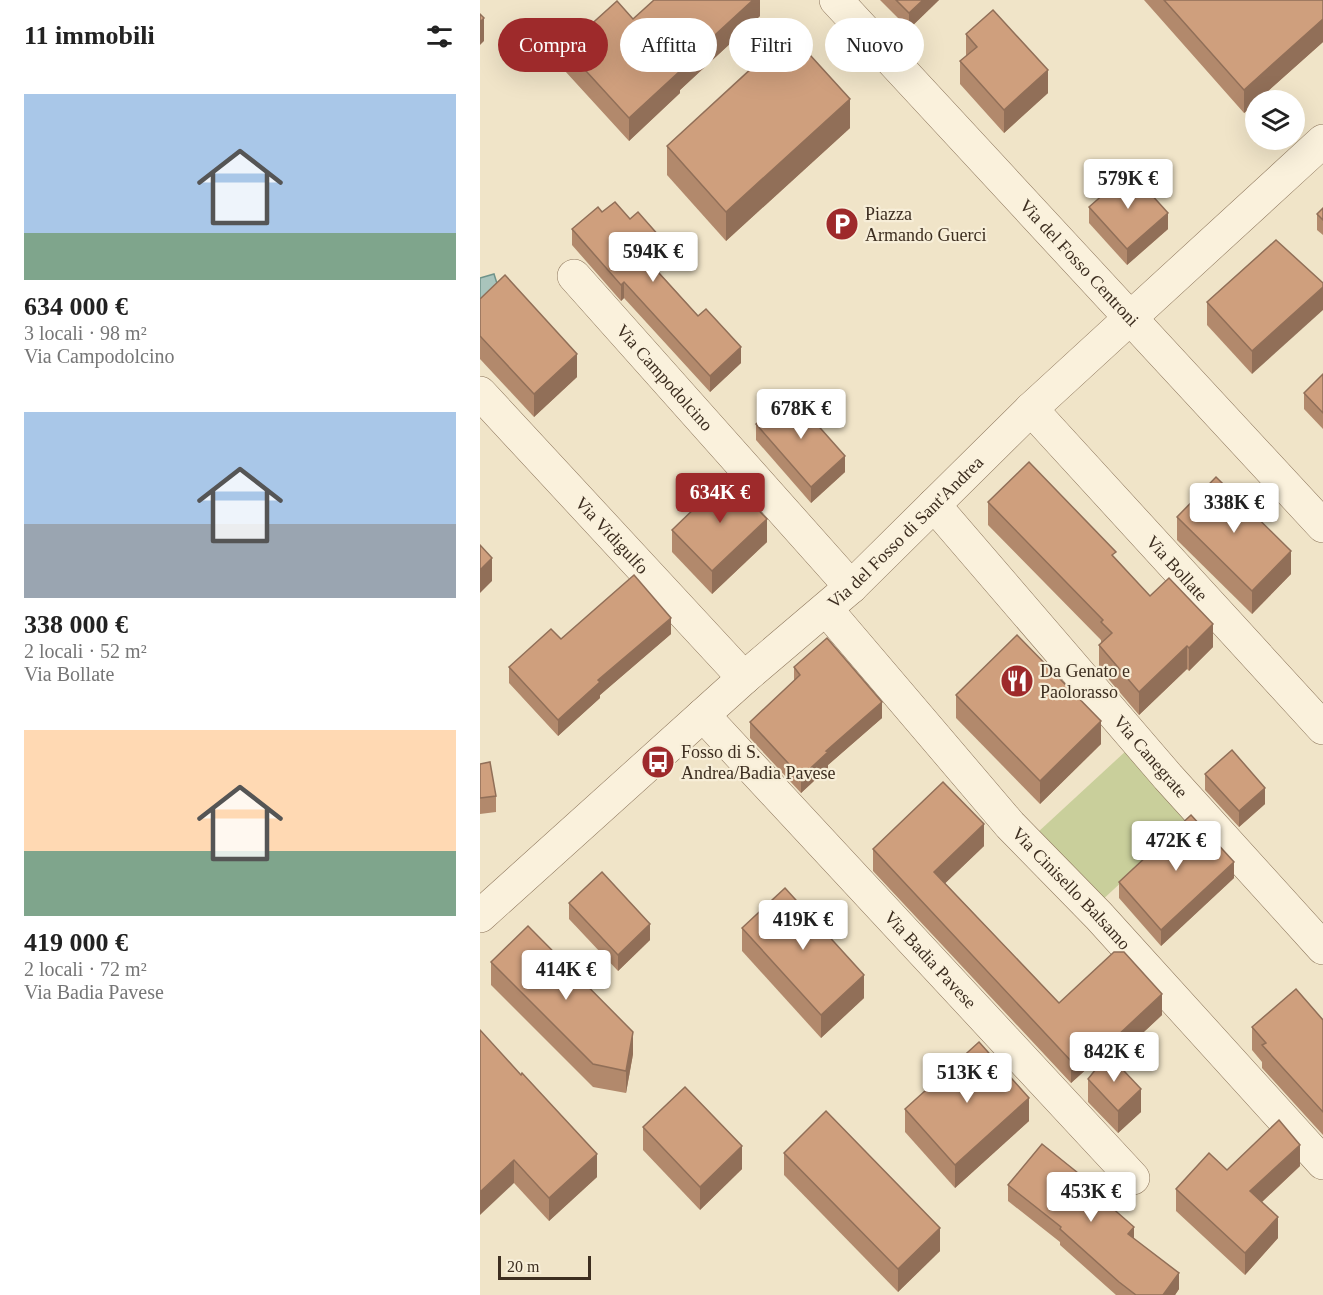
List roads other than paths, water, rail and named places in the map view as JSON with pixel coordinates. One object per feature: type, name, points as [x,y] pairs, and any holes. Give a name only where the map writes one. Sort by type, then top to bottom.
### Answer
[{"type":"street","name":"Via del Fosso Centroni","points":[[836,0],[1323,526]]},
{"type":"street","name":"Via del Fosso di Sant'Andrea","points":[[480,916],[744,678],[851,587],[1031,408],[1323,141]]},
{"type":"street","name":"Via Campodolcino","points":[[574,276],[851,587]]},
{"type":"street","name":"Via Vidigulfo","points":[[480,393],[744,678]]},
{"type":"street","name":"Via Bollate","points":[[1031,408],[1323,728]]},
{"type":"street","name":"Via Canegrate","points":[[934,505],[1168,777],[1323,948]]},
{"type":"street","name":"Via Cinisello Balsamo","points":[[826,609],[1010,825],[1099,916],[1323,1163]]},
{"type":"street","name":"Via Badia Pavese","points":[[703,715],[1134,1178]]},
{"type":"water","points":[[494,274],[500,293],[480,299],[480,278]]},
{"type":"place","name":"Piazza Armando Guerci","points":[[842,224]]},
{"type":"place","name":"Da Genato e Paolorasso","points":[[1017,681]]},
{"type":"place","name":"Fosso di S. Andrea/Badia Pavese","points":[[658,762]]}]
